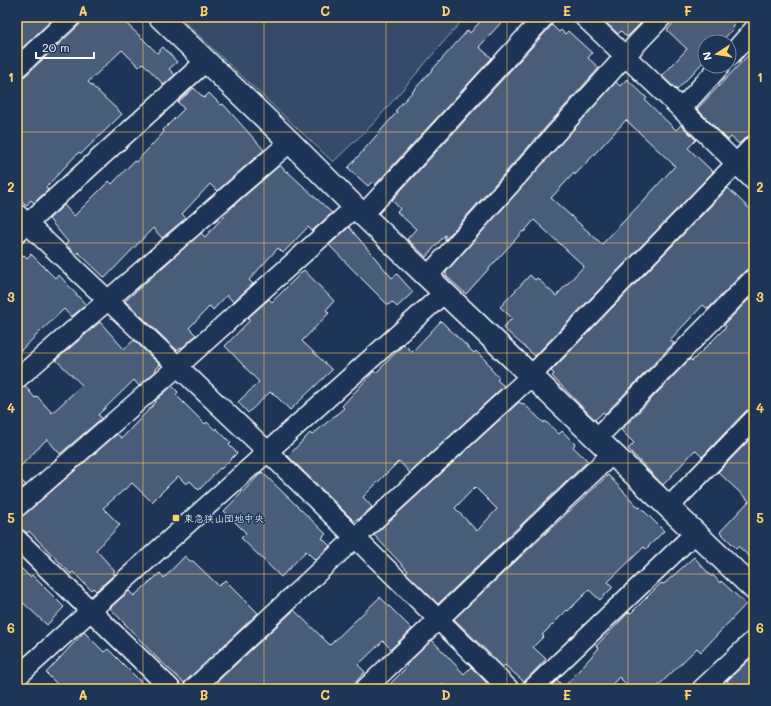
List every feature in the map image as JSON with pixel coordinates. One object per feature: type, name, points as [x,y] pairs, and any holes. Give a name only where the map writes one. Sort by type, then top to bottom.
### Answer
[{"type":"street","points":[[17,68],[71,17]]},
{"type":"street","points":[[160,17],[596,439],[695,533],[751,580]]},
{"type":"street","points":[[17,506],[176,367],[359,211],[544,17]]},
{"type":"street","points":[[584,17],[754,181]]},
{"type":"street","points":[[427,277],[625,56],[662,17]]},
{"type":"street","points":[[737,48],[754,29]]},
{"type":"street","points":[[206,61],[20,224],[107,301],[267,451],[509,689]]},
{"type":"street","points":[[681,109],[713,74]]},
{"type":"street","points":[[17,379],[290,142]]},
{"type":"street","points":[[193,689],[531,376],[754,144]]},
{"type":"street","points":[[596,439],[754,278]]},
{"type":"street","points":[[17,677],[444,293]]},
{"type":"street","points":[[668,507],[754,419]]},
{"type":"street","points":[[365,689],[612,454]]},
{"type":"street","points":[[532,689],[695,533]]},
{"type":"street","points":[[17,539],[171,689]]},
{"type":"street","points":[[702,689],[754,640]]},
{"type":"shaded area","points":[[179,17],[465,17],[373,124],[333,162]]},
{"type":"building","points":[[17,17],[55,17],[17,53]]},
{"type":"building","points":[[82,17],[119,17],[157,53],[163,47],[177,62],[169,69],[175,75],[164,85],[143,63],[139,67],[122,50],[88,82],[122,114],[81,154],[79,152],[46,187],[48,190],[34,203],[31,200],[26,206],[17,197],[17,79],[25,76],[79,25]]},
{"type":"building","points":[[484,17],[506,17],[479,47],[492,58],[375,185],[372,182],[368,186],[348,168],[397,112],[395,111],[468,30],[470,33]]},
{"type":"building","points":[[600,17],[636,17],[641,23],[627,37],[621,31],[618,34]]},
{"type":"building","points":[[679,17],[741,17],[732,26],[734,28],[728,34],[697,34],[697,69],[677,90],[662,76],[687,49],[667,30]]},
{"type":"building","points":[[552,25],[559,32],[561,30],[565,34],[568,31],[592,53],[588,58],[599,68],[445,240],[445,235],[426,257],[407,239],[416,229],[397,212],[400,209],[392,200]]},
{"type":"building","points":[[754,49],[754,134],[746,137],[739,144],[731,137],[728,140],[697,109],[730,74],[737,74],[737,67]]},
{"type":"building","points":[[627,79],[647,98],[645,100],[676,130],[681,125],[696,140],[688,148],[713,172],[535,356],[503,328],[512,318],[500,307],[530,275],[535,280],[537,278],[556,296],[584,266],[534,220],[466,294],[446,276],[446,272],[615,83],[616,82],[620,86]],"holes":[[[626,120],[675,166],[602,244],[551,198],[574,173],[575,175]]]},
{"type":"building","points":[[194,88],[204,98],[209,93],[221,105],[223,104],[264,150],[217,191],[210,184],[182,214],[186,218],[162,238],[153,228],[105,278],[78,252],[76,255],[66,244],[68,242],[49,219],[64,205],[74,216],[109,181],[112,184],[134,161],[136,162],[164,132],[163,130],[184,109],[178,102]]},
{"type":"building","points":[[280,165],[332,213],[312,231],[308,227],[283,253],[278,248],[249,280],[253,284],[233,302],[227,295],[213,310],[210,306],[189,328],[196,335],[182,348],[181,347],[177,350],[125,301],[201,233],[205,237],[233,206]]},
{"type":"building","points":[[728,188],[754,213],[754,267],[746,270],[708,309],[703,305],[670,340],[674,343],[605,414],[603,412],[595,420],[552,376],[554,374],[551,371]]},
{"type":"building","points":[[349,227],[392,278],[397,274],[413,292],[397,307],[392,302],[388,305],[329,245]]},
{"type":"building","points":[[31,254],[55,278],[59,275],[86,305],[71,317],[64,309],[17,354],[17,262],[24,255],[27,258]]},
{"type":"building","points":[[304,270],[334,301],[326,310],[329,313],[302,341],[332,370],[290,410],[273,393],[272,394],[270,392],[248,413],[238,402],[259,382],[225,346],[250,320],[248,319],[249,317],[269,299],[272,302]]},
{"type":"building","points":[[749,299],[754,305],[754,408],[746,411],[702,457],[695,450],[663,485],[628,449],[634,443],[621,430],[690,359],[692,361],[726,327],[724,325]]},
{"type":"building","points":[[441,321],[474,353],[476,351],[491,366],[490,368],[499,378],[497,380],[504,386],[410,473],[399,461],[363,497],[372,507],[358,520],[357,519],[354,521],[288,456],[310,433],[312,435],[344,408],[342,406],[374,371],[376,373],[404,344],[412,352]]},
{"type":"building","points":[[100,322],[124,349],[134,340],[160,365],[155,370],[156,371],[139,386],[134,380],[98,415],[102,418],[60,454],[47,439],[17,470],[17,390],[25,386],[35,398],[37,396],[52,413],[82,385],[56,360]]},
{"type":"building","points":[[172,386],[178,392],[176,395],[205,424],[207,422],[215,430],[216,428],[231,443],[229,445],[237,453],[199,490],[190,481],[186,484],[178,476],[152,502],[132,483],[103,508],[120,525],[96,550],[115,571],[113,573],[115,574],[96,591],[93,588],[91,590],[73,572],[71,574],[29,531],[27,533],[20,528],[17,528],[17,518],[24,515],[117,434],[122,438],[156,402],[155,401]]},
{"type":"building","points":[[519,402],[522,404],[523,403],[544,423],[545,421],[559,434],[562,431],[575,444],[573,447],[588,461],[438,604],[406,573],[408,571],[374,535]],"holes":[[[475,487],[497,509],[477,531],[455,508]]]},
{"type":"building","points":[[754,435],[754,561],[738,546],[736,548],[720,532],[749,501],[718,472]]},
{"type":"building","points":[[262,472],[326,534],[322,538],[330,546],[315,560],[306,551],[281,577],[241,538],[246,533],[224,511]]},
{"type":"building","points":[[608,475],[639,508],[640,507],[664,531],[646,549],[644,547],[608,582],[613,587],[600,600],[589,590],[542,635],[544,636],[533,647],[546,659],[524,682],[505,665],[503,667],[454,619]]},
{"type":"building","points":[[17,476],[26,485],[17,492]]},
{"type":"building","points":[[185,556],[190,561],[193,561],[219,586],[225,580],[258,613],[184,683],[155,656],[110,608],[129,591],[134,596],[160,573],[164,578]]},
{"type":"building","points":[[694,557],[711,576],[713,575],[720,583],[721,581],[746,604],[701,652],[697,648],[655,689],[631,689],[619,677],[608,689],[548,689],[557,680],[564,687],[599,648],[596,646],[629,612],[631,613],[661,583],[665,583]]},
{"type":"building","points":[[17,564],[30,577],[32,575],[64,607],[47,625],[17,597]]},
{"type":"building","points":[[380,597],[412,629],[391,649],[383,641],[358,665],[365,672],[349,689],[209,689],[294,610],[330,645]]},
{"type":"building","points":[[84,632],[104,652],[108,649],[148,689],[62,689],[46,673]]},
{"type":"building","points":[[432,640],[464,674],[471,667],[487,683],[480,689],[449,689],[443,683],[437,689],[385,689],[407,667],[406,665]]},
{"type":"building","points":[[754,655],[754,689],[735,689],[727,681]]},
{"type":"place","name":"東急狭山団地中央","points":[[176,518]]}]
